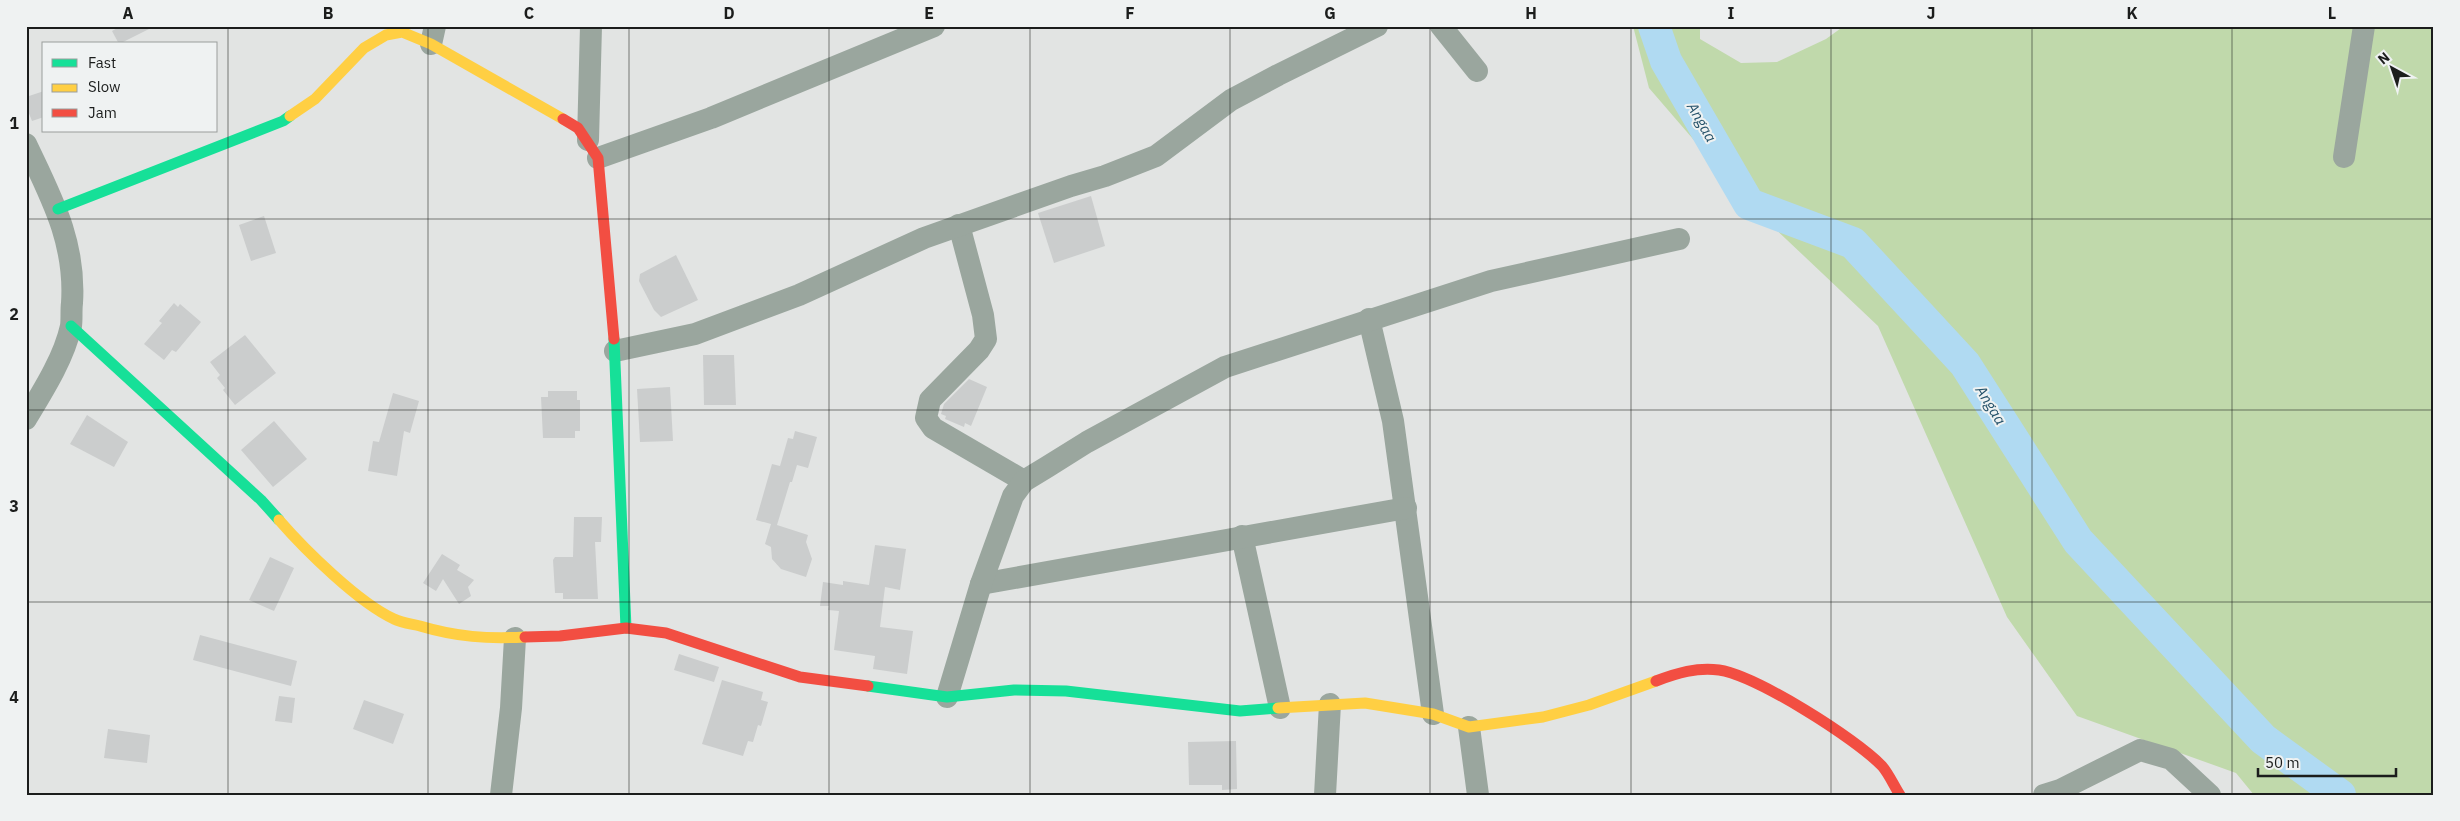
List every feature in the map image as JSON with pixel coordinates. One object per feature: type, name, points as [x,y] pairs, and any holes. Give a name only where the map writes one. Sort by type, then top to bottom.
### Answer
[{"type":"street","points":[[591,26],[593,149],[615,351],[626,628]]},
{"type":"street","points":[[593,149],[711,118],[934,26]]},
{"type":"street","points":[[615,351],[695,334],[800,295],[924,238],[1106,176],[1156,156],[1231,100],[1377,26]]},
{"type":"street","points":[[1441,26],[1477,71]]},
{"type":"street","points":[[2344,157],[2364,26]]},
{"type":"street","points":[[58,210],[283,121],[315,99],[382,30],[433,35],[578,128],[593,149]]},
{"type":"street","points":[[26,144],[58,210],[69,250],[73,289],[70,326],[51,376],[26,419]]},
{"type":"street","points":[[959,225],[983,315],[986,339],[979,350],[930,400],[926,418],[933,428],[1024,481]]},
{"type":"street","points":[[947,697],[981,584],[1013,496],[1024,481],[1087,442],[1225,367],[1490,280],[1679,239]]},
{"type":"street","points":[[1370,319],[1393,421],[1433,714]]},
{"type":"street","points":[[70,326],[261,500],[300,542],[379,612],[396,620],[455,636],[515,638],[560,636],[626,628],[666,634],[800,677],[947,697],[1014,690],[1066,691],[1240,710],[1330,704],[1365,704],[1433,714],[1469,727],[1543,717],[1589,705],[1684,672],[1718,670],[1734,673],[1791,702],[1856,743],[1882,767],[1900,795]]},
{"type":"street","points":[[981,584],[1406,508]]},
{"type":"street","points":[[1242,536],[1280,708]]},
{"type":"street","points":[[501,795],[511,708],[515,638]]},
{"type":"street","points":[[1325,795],[1330,704]]},
{"type":"street","points":[[1469,727],[1478,795]]},
{"type":"street","points":[[2056,793],[2140,750],[2171,759],[2210,795]]},
{"type":"green space","points":[[1633,26],[1700,26],[1700,39],[1741,63],[1777,62],[1826,39],[1844,26],[2434,26],[2434,795],[2254,795],[2236,773],[2077,716],[2007,617],[1878,326],[1749,204],[1649,88]]},
{"type":"building","points":[[121,26],[155,26],[123,42],[118,42],[112,31]]},
{"type":"building","points":[[42,92],[42,118],[32,121],[26,106],[26,97]]},
{"type":"building","points":[[1091,196],[1105,246],[1054,263],[1038,213]]},
{"type":"building","points":[[264,216],[276,253],[251,261],[239,225]]},
{"type":"building","points":[[676,255],[698,300],[661,317],[654,310],[639,281],[640,274]]},
{"type":"building","points":[[174,303],[178,307],[180,304],[201,322],[176,352],[172,350],[164,360],[144,344],[162,323],[159,321]]},
{"type":"building","points":[[245,335],[276,373],[235,405],[223,390],[225,388],[217,378],[220,375],[210,362]]},
{"type":"building","points":[[703,355],[734,355],[736,405],[704,405]]},
{"type":"building","points":[[969,379],[987,387],[971,426],[965,423],[964,427],[945,419],[946,416],[941,414],[944,404]]},
{"type":"building","points":[[670,387],[673,441],[640,442],[637,389]]},
{"type":"building","points":[[548,391],[577,391],[577,400],[580,400],[580,431],[575,431],[575,438],[543,438],[541,397],[548,397]]},
{"type":"building","points":[[393,393],[419,401],[410,433],[404,431],[397,476],[368,471],[373,441],[379,442]]},
{"type":"building","points":[[87,415],[128,442],[114,467],[70,444]]},
{"type":"building","points":[[274,421],[307,459],[273,487],[241,450]]},
{"type":"building","points":[[795,431],[817,437],[808,468],[797,465],[777,525],[808,535],[806,542],[812,559],[806,577],[781,569],[772,559],[771,547],[765,544],[771,524],[756,520],[772,464],[780,466],[788,438],[793,439]]},
{"type":"building","points":[[574,517],[602,517],[601,542],[595,542],[598,599],[563,599],[563,593],[555,593],[553,560],[555,557],[573,557]]},
{"type":"building","points":[[875,545],[906,549],[900,590],[885,587],[880,627],[913,631],[907,674],[873,669],[875,656],[834,650],[839,611],[828,610],[829,606],[820,606],[823,582],[843,585],[843,581],[869,585]]},
{"type":"building","points":[[442,554],[460,565],[457,570],[474,580],[468,587],[471,596],[459,604],[443,579],[436,591],[423,583]]},
{"type":"building","points":[[270,557],[294,568],[274,611],[249,600]]},
{"type":"building","points":[[200,635],[297,661],[291,686],[193,660]]},
{"type":"building","points":[[679,654],[719,667],[714,682],[674,670]]},
{"type":"building","points":[[722,680],[763,692],[761,700],[768,702],[761,726],[758,725],[753,742],[748,741],[743,756],[702,744]]},
{"type":"building","points":[[279,696],[295,698],[292,723],[275,721]]},
{"type":"building","points":[[364,700],[404,714],[393,744],[353,729]]},
{"type":"building","points":[[108,729],[150,735],[147,763],[104,758]]},
{"type":"building","points":[[1236,741],[1237,789],[1222,790],[1222,785],[1189,785],[1188,742]]},
{"type":"waterway","name":"Angaa","points":[[1654,26],[1666,61],[1749,204],[1853,243],[1965,364],[2078,541],[2263,739],[2340,795]]},
{"type":"traffic: fast","points":[[58,209],[283,121],[290,116]]},
{"type":"traffic: fast","points":[[71,326],[261,500],[279,520]]},
{"type":"traffic: fast","points":[[614,339],[626,628]]},
{"type":"traffic: fast","points":[[868,686],[947,697],[1014,690],[1066,691],[1240,711],[1278,708]]},
{"type":"traffic: slow","points":[[290,116],[315,99],[364,48],[386,35],[402,32],[431,44],[563,119]]},
{"type":"traffic: slow","points":[[279,520],[303,546],[349,589],[394,619],[459,635],[498,638],[525,637]]},
{"type":"traffic: slow","points":[[1278,708],[1365,703],[1433,714],[1469,727],[1543,717],[1589,705],[1656,681]]},
{"type":"traffic: jam","points":[[563,119],[578,128],[598,158],[614,339]]},
{"type":"traffic: jam","points":[[525,637],[560,636],[626,628],[666,633],[800,677],[868,686]]},
{"type":"traffic: jam","points":[[1656,681],[1687,671],[1711,669],[1736,675],[1757,684],[1805,710],[1869,754],[1885,769],[1900,795]]}]
